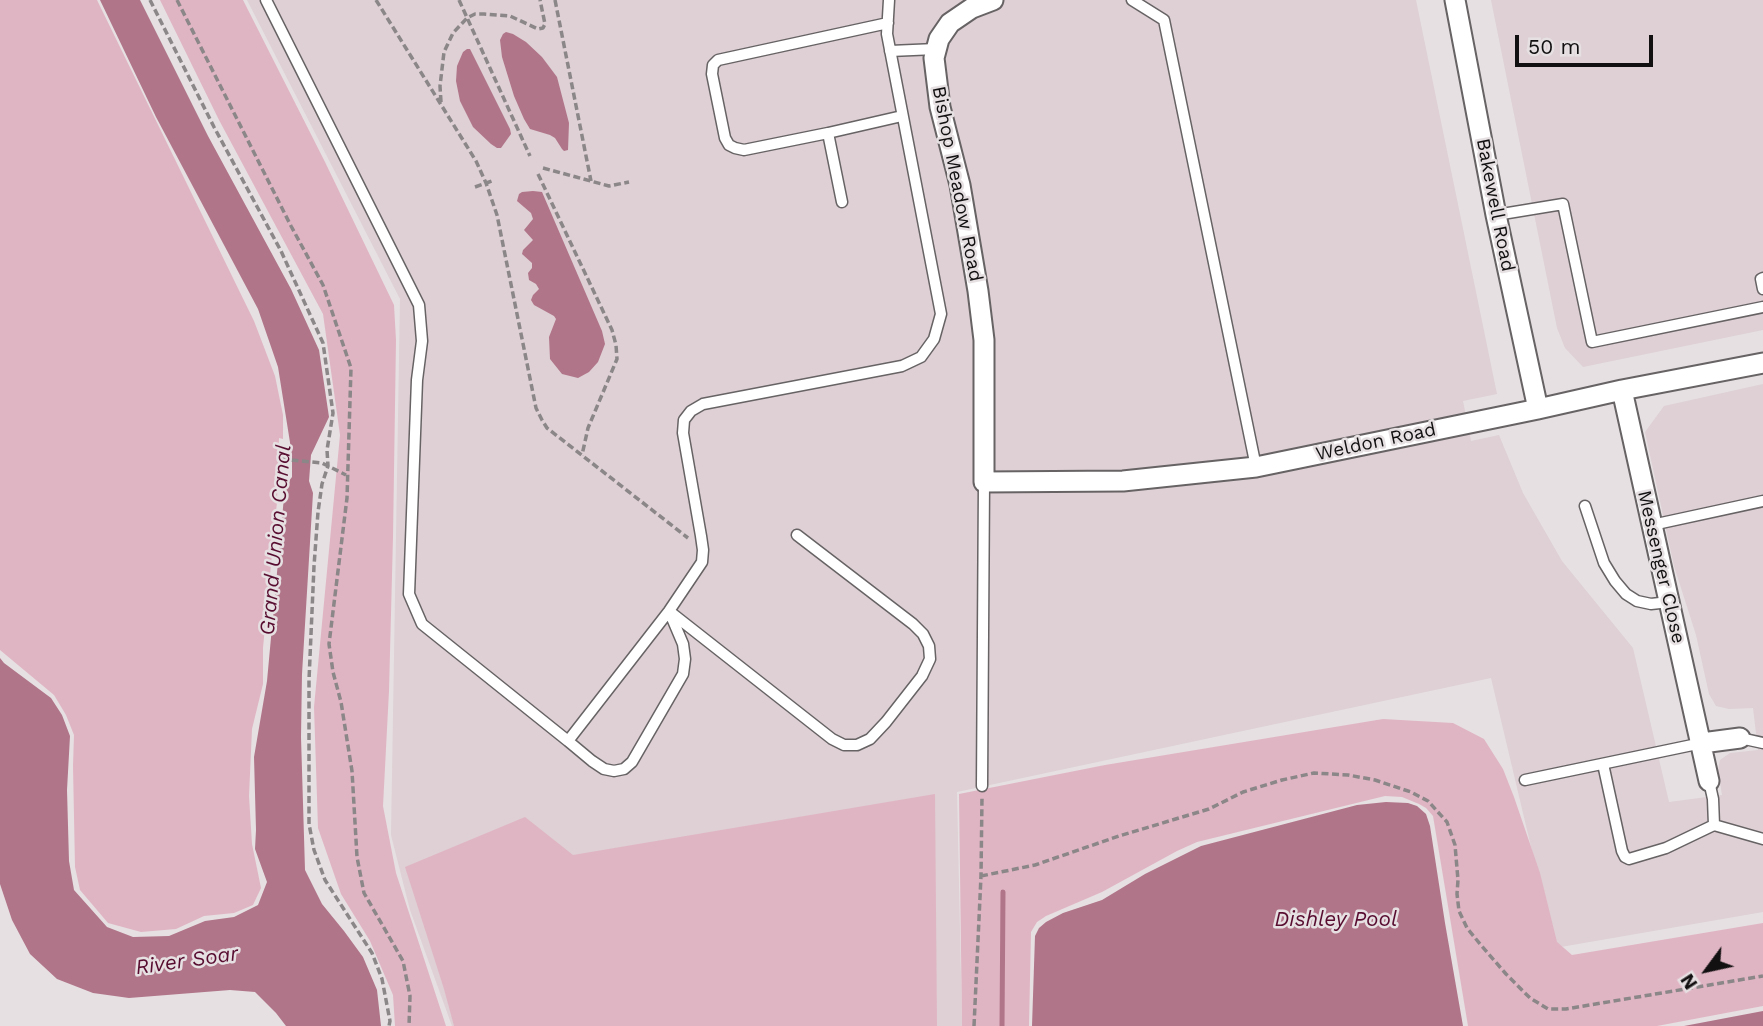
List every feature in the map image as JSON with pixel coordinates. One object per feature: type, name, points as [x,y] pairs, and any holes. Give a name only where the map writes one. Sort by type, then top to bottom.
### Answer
[{"type":"street","points":[[936,50],[939,39],[950,23],[972,8],[993,0]]},
{"type":"street","name":"Bakewell Road","points":[[1455,0],[1496,215],[1538,409]]},
{"type":"street","name":"Bishop Meadow Road","points":[[936,50],[934,58],[940,107],[960,185],[984,340],[984,482]]},
{"type":"street","name":"Weldon Road","points":[[984,482],[1124,481],[1256,467],[1763,363]]},
{"type":"street","name":"Messenger Close","points":[[1622,390],[1709,781]]},
{"type":"street","points":[[1702,743],[1740,738]]},
{"type":"lane","points":[[265,0],[419,305],[422,341],[417,380],[409,594],[422,624],[592,761],[604,769],[614,771],[624,769],[632,762],[683,674],[685,659],[682,644],[669,611]]},
{"type":"lane","points":[[568,741],[669,611],[702,562],[703,550],[683,433],[684,420],[691,411],[703,404],[902,366],[921,357],[934,339],[941,314],[887,34],[890,0]]},
{"type":"lane","points":[[1132,0],[1164,20],[1256,467]]},
{"type":"lane","points":[[888,23],[718,61],[713,65],[712,74],[725,138],[729,145],[744,150],[902,116]]},
{"type":"lane","points":[[890,51],[936,50]]},
{"type":"lane","points":[[828,132],[842,202]]},
{"type":"lane","points":[[1496,215],[1563,204],[1592,342],[1763,307]]},
{"type":"lane","points":[[1763,278],[1763,289]]},
{"type":"lane","points":[[982,786],[984,482]]},
{"type":"lane","points":[[1652,525],[1763,501]]},
{"type":"lane","points":[[1585,506],[1604,563],[1626,594],[1637,601],[1651,604],[1669,602]]},
{"type":"lane","points":[[669,611],[832,739],[844,745],[857,745],[870,738],[922,676],[930,659],[929,646],[914,624],[797,534]]},
{"type":"lane","points":[[1740,738],[1763,743]]},
{"type":"lane","points":[[1525,780],[1702,743]]},
{"type":"lane","points":[[1603,764],[1622,851],[1629,859],[1666,848],[1714,825],[1763,839]]},
{"type":"lane","points":[[1709,781],[1714,825]]},
{"type":"path","points":[[150,0],[281,251],[323,343],[333,414],[327,450],[328,466],[320,493],[314,566],[309,680],[309,824],[314,850],[325,880],[372,953],[382,979],[389,1026]]},
{"type":"path","points":[[177,0],[290,226],[323,285],[351,368],[347,498],[329,644],[352,771],[357,857],[364,894],[403,961],[410,996],[409,1026]]},
{"type":"path","points":[[376,0],[476,161],[486,183],[497,215],[536,408],[547,428],[703,550]]},
{"type":"path","points":[[459,0],[530,156]]},
{"type":"path","points":[[441,105],[444,52],[453,33],[467,18],[475,14],[503,15],[538,29],[545,24],[540,0]]},
{"type":"path","points":[[555,0],[592,181]]},
{"type":"path","points":[[543,168],[609,186],[629,183]]},
{"type":"path","points":[[538,174],[612,330],[616,345],[617,359],[588,428],[582,455]]},
{"type":"path","points":[[475,187],[492,181]]},
{"type":"path","points":[[281,459],[322,463],[346,475]]},
{"type":"path","points":[[981,876],[1035,865],[1209,809],[1243,792],[1282,780],[1314,772],[1348,775],[1376,780],[1411,792],[1428,801],[1447,822],[1455,845],[1459,911],[1467,928],[1506,974],[1530,998],[1548,1009],[1566,1009],[1763,976]]},
{"type":"path","points":[[974,1026],[982,786]]},
{"type":"shaded area","points":[[0,0],[97,0],[254,321],[275,376],[283,415],[263,648],[263,684],[252,729],[249,796],[252,844],[261,888],[253,905],[234,913],[204,916],[176,929],[141,932],[108,923],[80,890],[75,867],[74,735],[54,695],[0,650]]},
{"type":"shaded area","points":[[160,0],[243,0],[394,305],[396,340],[393,537],[383,806],[396,873],[446,1026],[395,1026],[393,995],[370,941],[341,894],[318,828],[314,707],[340,435],[323,314],[219,120]]},
{"type":"shaded area","points":[[247,0],[1416,0],[1497,394],[1463,401],[1471,441],[1499,435],[1523,493],[1562,561],[1633,648],[1669,802],[1722,795],[1718,770],[1720,760],[1730,753],[1758,750],[1753,708],[1729,709],[1716,706],[1709,694],[1696,635],[1674,566],[1645,432],[1664,406],[1763,384],[1763,912],[1555,948],[1491,678],[957,792],[962,1026],[452,1026],[410,910],[391,835],[400,299]]},
{"type":"shaded area","points":[[1491,0],[1763,0],[1763,330],[1583,367],[1565,348],[1557,328]]},
{"type":"shaded area","points":[[1383,719],[1453,723],[1484,739],[1503,769],[1514,797],[1540,873],[1557,942],[1572,955],[1763,923],[1763,1006],[1657,1026],[1468,1026],[1433,816],[1419,804],[1402,797],[1385,796],[1197,842],[1102,892],[1046,916],[1037,922],[1031,932],[1029,1026],[962,1026],[959,794],[1105,765]]},
{"type":"shaded area","points":[[935,794],[937,1026],[454,1026],[405,867],[525,817],[573,855]]},
{"type":"water","name":"River Soar","points":[[100,0],[140,0],[208,136],[291,289],[319,350],[329,417],[311,455],[309,481],[313,493],[301,737],[305,870],[322,904],[363,957],[377,990],[381,1026],[286,1026],[255,992],[230,990],[129,998],[93,993],[57,979],[30,954],[12,920],[0,884],[0,658],[51,698],[62,715],[70,736],[67,790],[69,861],[74,890],[107,927],[133,937],[169,936],[205,921],[234,917],[258,905],[267,882],[255,849],[254,757],[267,681],[285,486],[292,477],[292,455],[278,367],[258,309],[156,117]]},
{"type":"water","points":[[506,32],[526,42],[557,77],[569,123],[568,150],[564,151],[550,135],[530,129],[524,119],[502,57],[500,40]]},
{"type":"water","points":[[467,49],[470,49],[510,129],[511,134],[501,148],[491,144],[473,127],[460,101],[456,81],[457,66]]},
{"type":"water","points":[[522,192],[542,192],[602,331],[605,344],[598,362],[589,372],[578,378],[562,374],[550,359],[549,337],[556,319],[534,305],[531,300],[539,289],[529,280],[528,273],[532,263],[522,254],[533,240],[524,230],[533,219],[531,213],[517,201]]},
{"type":"water","name":"Dishley Pool","points":[[1408,803],[1417,806],[1426,814],[1463,1026],[1032,1026],[1035,936],[1046,922],[1063,913],[1102,900],[1145,874],[1201,846],[1357,805]]},
{"type":"water","points":[[1763,1011],[1763,1026],[1684,1026]]},
{"type":"waterway","points":[[1002,1026],[1003,892]]},
{"type":"water label","name":"Grand Union Canal","points":[[276,540]]}]
